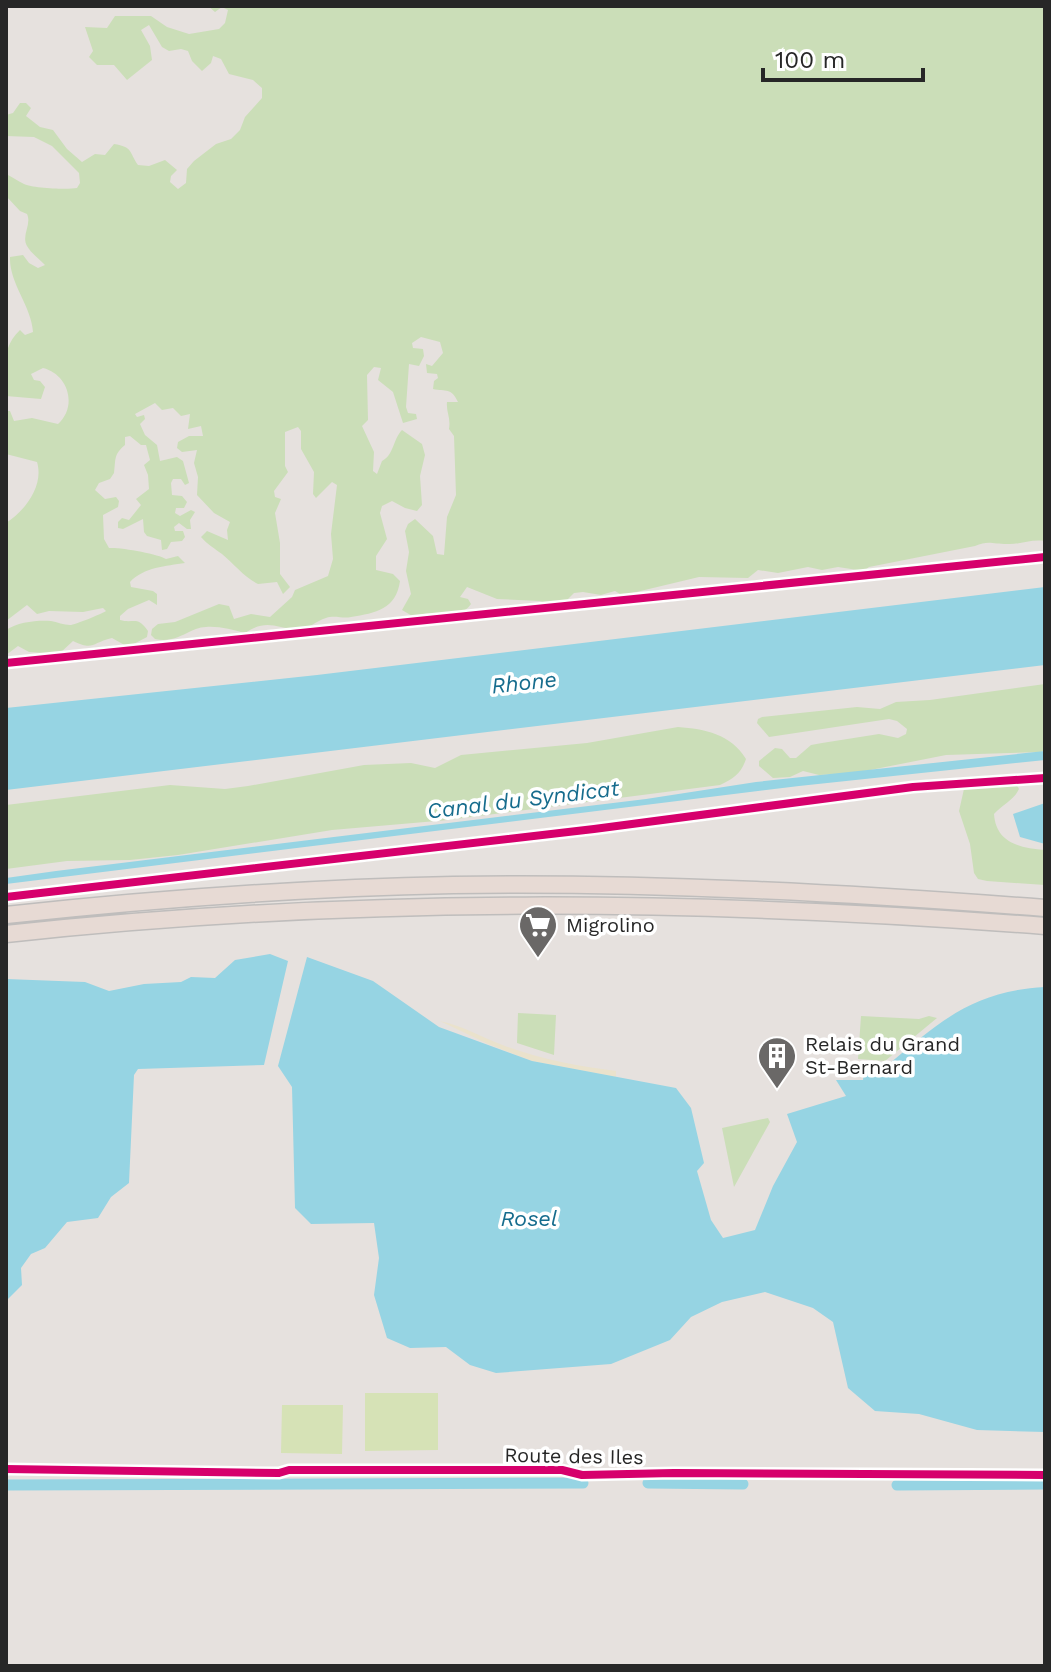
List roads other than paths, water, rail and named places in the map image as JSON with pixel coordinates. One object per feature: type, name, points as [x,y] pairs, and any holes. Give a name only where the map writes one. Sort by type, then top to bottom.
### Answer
[{"type":"highway","points":[[6,915],[220,896],[452,885],[705,888],[1045,908]]},
{"type":"highway","points":[[6,934],[284,911],[503,904],[742,908],[1045,926]]},
{"type":"street","points":[[6,663],[1045,557]]},
{"type":"street","points":[[6,897],[594,829],[913,787],[1045,778]]},
{"type":"street","name":"Route des Iles","points":[[6,1469],[255,1473],[305,1470],[562,1470],[582,1475],[1045,1475]]},
{"type":"water","name":"Rhone","points":[[1045,587],[1045,665],[6,790],[6,708],[317,675]]},
{"type":"water","name":"Canal du Syndicat","points":[[1045,751],[1045,760],[799,786],[6,884],[6,878],[56,871],[646,799],[756,782]]},
{"type":"water","points":[[1045,803],[1045,844],[1020,837],[1013,814]]},
{"type":"water","points":[[270,954],[288,961],[264,1065],[138,1069],[134,1075],[129,1183],[111,1197],[98,1218],[67,1222],[45,1248],[31,1254],[21,1268],[22,1285],[6,1301],[6,979],[85,982],[109,991],[144,984],[181,982],[191,977],[215,978],[235,960]]},
{"type":"water","name":"Rosel","points":[[307,957],[373,981],[439,1027],[532,1061],[676,1088],[691,1108],[704,1163],[697,1171],[711,1220],[723,1238],[755,1230],[773,1186],[797,1142],[787,1114],[846,1096],[836,1080],[863,1080],[865,1062],[890,1063],[943,1021],[978,1001],[1045,987],[1045,1432],[977,1430],[919,1414],[875,1411],[848,1388],[833,1322],[813,1308],[765,1292],[722,1302],[691,1317],[670,1340],[611,1364],[496,1373],[470,1365],[446,1347],[410,1348],[387,1338],[374,1295],[379,1258],[374,1223],[311,1224],[295,1208],[292,1087],[278,1066]]},
{"type":"waterway","points":[[6,1485],[583,1483]]},
{"type":"waterway","points":[[648,1483],[743,1484]]},
{"type":"waterway","points":[[897,1485],[1045,1484]]},
{"type":"place","name":"Migrolino","points":[[538,959]]},
{"type":"place","name":"Relais du Grand St-Bernard","points":[[777,1090]]}]
